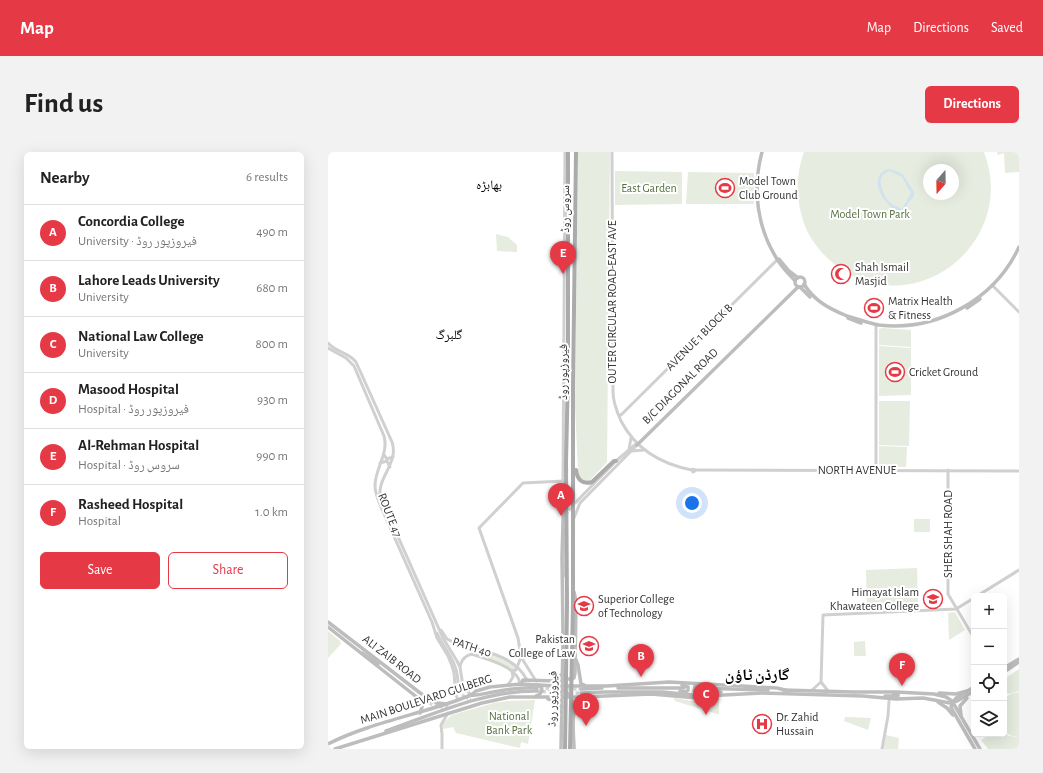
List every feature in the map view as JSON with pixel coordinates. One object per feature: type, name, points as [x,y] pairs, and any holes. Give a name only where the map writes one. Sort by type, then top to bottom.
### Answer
[{"type":"main road","name":"فیروزپور روڈ","points":[[562,749],[562,697],[564,687],[562,667],[565,583],[565,481],[568,414],[568,152]]},
{"type":"main road","name":"فیروزپور روڈ","points":[[570,749],[574,592],[574,250],[576,152]]},
{"type":"main road","points":[[763,152],[758,170],[758,206],[763,229],[770,246],[797,285],[830,311],[859,322],[876,326],[896,328],[914,327],[938,321],[968,308],[979,300],[1014,262],[1019,252]]},
{"type":"main road","points":[[778,259],[789,271],[798,278],[803,279],[804,284],[812,295],[831,309],[866,322],[896,326],[927,322],[957,311],[993,286],[1019,247]]},
{"type":"main road","points":[[797,285],[798,278]]},
{"type":"main road","points":[[797,285],[804,284]]},
{"type":"main road","name":"B/C DIAGONAL ROAD","points":[[637,444],[797,285]]},
{"type":"main road","points":[[563,408],[568,414]]},
{"type":"main road","points":[[574,460],[578,479],[588,483],[592,482],[614,461],[616,461]]},
{"type":"main road","name":"فیروزپور روڈ","points":[[565,583],[567,604],[565,749]]},
{"type":"main road","name":"فیروزپور روڈ","points":[[574,592],[576,660],[581,684],[599,686]]},
{"type":"main road","name":"ALI ZAIB ROAD","points":[[328,622],[428,699],[437,703],[449,705]]},
{"type":"main road","name":"ALI ZAIB ROAD","points":[[328,627],[423,702],[420,713]]},
{"type":"main road","points":[[345,640],[420,697]]},
{"type":"main road","points":[[562,667],[566,679],[572,679],[575,676],[576,660]]},
{"type":"main road","points":[[1007,667],[1019,661]]},
{"type":"main road","points":[[1007,670],[1019,661]]},
{"type":"main road","points":[[449,705],[470,699],[513,692],[559,680],[561,678],[562,667]]},
{"type":"main road","points":[[520,684],[522,681],[528,680],[541,687],[541,693],[538,696],[529,697]]},
{"type":"main road","points":[[629,685],[669,682],[777,688],[785,690]]},
{"type":"main road","name":"MAIN BOULEVARD GULBERG","points":[[328,744],[368,728],[449,705],[458,700],[470,699],[476,691],[494,686],[520,684],[556,686]]},
{"type":"main road","points":[[581,693],[599,686],[685,685],[689,689],[686,692],[669,690],[629,692]]},
{"type":"main road","points":[[364,739],[476,696],[491,692],[537,686]]},
{"type":"main road","points":[[556,686],[581,693],[684,688]]},
{"type":"main road","points":[[555,697],[559,695],[560,692],[559,688],[556,686]]},
{"type":"main road","points":[[736,686],[696,686],[694,690],[698,693],[730,692],[871,695],[896,692],[934,694],[968,693]]},
{"type":"main road","points":[[564,687],[570,692],[581,693],[651,694],[689,698],[700,698],[705,696]]},
{"type":"main road","points":[[697,688],[810,691],[871,695],[896,699],[924,698],[953,702]]},
{"type":"main road","points":[[961,717],[960,706],[971,690]]},
{"type":"main road","points":[[570,692],[574,710]]},
{"type":"main road","points":[[562,697],[570,692],[662,692],[705,696],[748,693]]},
{"type":"main road","points":[[956,719],[952,709],[953,702],[955,699],[971,692]]},
{"type":"main road","name":"فیروزپور روڈ","points":[[574,749],[574,710],[581,693]]},
{"type":"main road","name":"MAIN BOULEVARD GULBERG","points":[[336,748],[495,699],[510,697],[571,697],[581,693]]},
{"type":"main road","points":[[876,694],[899,695],[897,697],[871,695],[876,694]]},
{"type":"main road","points":[[934,694],[946,697],[953,702],[980,749]]},
{"type":"main road","points":[[545,698],[555,701],[562,707]]},
{"type":"main road","points":[[423,702],[427,703],[428,699]]},
{"type":"main road","points":[[933,699],[944,705],[956,719],[975,749]]},
{"type":"main road","points":[[333,741],[331,745],[332,748],[336,748]]},
{"type":"street","name":"سروس روڈ","points":[[565,152],[563,408],[565,481]]},
{"type":"street","name":"OUTER CIRCULAR ROAD-EAST AVE","points":[[612,152],[612,392],[618,415],[631,438],[644,450]]},
{"type":"street","name":"AVENUE 1 BLOCK B","points":[[618,415],[621,415],[778,259]]},
{"type":"street","points":[[993,286],[1019,312]]},
{"type":"street","points":[[876,326],[876,470]]},
{"type":"street","points":[[328,343],[334,348],[350,356],[359,366],[392,443],[394,457],[387,459],[384,453]]},
{"type":"street","name":"ROUTE 47","points":[[328,348],[346,358],[354,366],[384,436],[386,442],[384,453],[375,478],[377,497],[432,622],[437,638],[452,666],[458,700]]},
{"type":"street","points":[[573,520],[580,502],[630,450],[631,438]]},
{"type":"street","points":[[577,501],[616,461],[637,444]]},
{"type":"street","points":[[630,450],[644,450]]},
{"type":"street","name":"NORTH AVENUE","points":[[644,450],[665,462],[693,470],[1019,471]]},
{"type":"street","name":"ROUTE 47","points":[[394,457],[380,485],[380,496],[444,641],[460,667],[462,683]]},
{"type":"street","points":[[380,463],[387,461],[390,467]]},
{"type":"street","name":"SHER SHAH ROAD","points":[[948,470],[949,596],[971,633]]},
{"type":"street","points":[[537,686],[521,656],[518,638],[478,528],[524,483],[565,481]]},
{"type":"street","points":[[564,530],[565,583]]},
{"type":"street","points":[[982,593],[1019,570]]},
{"type":"street","points":[[828,692],[821,682],[823,615],[956,610],[971,600]]},
{"type":"street","points":[[432,622],[441,641],[454,660],[458,674],[458,682]]},
{"type":"street","name":"PATH 40","points":[[437,626],[447,638],[470,647],[495,654],[517,667],[528,680]]},
{"type":"street","points":[[470,647],[468,650],[471,654]]},
{"type":"street","name":"PATH 40","points":[[460,667],[464,658],[471,654],[500,664],[512,671]]},
{"type":"street","points":[[512,671],[516,670],[521,656]]},
{"type":"street","points":[[512,671],[519,678],[520,684]]},
{"type":"street","points":[[508,684],[512,680],[512,671]]},
{"type":"street","points":[[528,680],[531,674]]},
{"type":"street","points":[[810,691],[821,682]]},
{"type":"street","points":[[455,684],[459,686],[462,683],[470,699]]},
{"type":"street","points":[[882,749],[889,701]]},
{"type":"street","points":[[442,749],[441,725],[448,713]]},
{"type":"street","points":[[434,718],[441,725]]},
{"type":"green space","points":[[578,152],[610,152],[607,462],[587,482],[579,478],[575,406]]},
{"type":"green space","name":"Model Town Park","points":[[804,152],[984,152],[991,186],[986,217],[972,244],[951,266],[925,280],[895,286],[864,281],[834,264],[817,247],[807,232],[798,198],[799,170]]},
{"type":"green space","points":[[997,152],[1019,152],[1019,172],[1005,173],[1004,153],[998,155]]},
{"type":"green space","name":"East Garden","points":[[615,171],[682,172],[682,204],[615,205]]},
{"type":"green space","name":"East Garden","points":[[688,172],[754,173],[754,204],[686,204]]},
{"type":"green space","points":[[496,234],[508,237],[517,245],[517,252],[497,251]]},
{"type":"green space","points":[[879,329],[911,330],[911,347],[879,345]]},
{"type":"green space","name":"Cricket Ground","points":[[879,346],[911,348],[911,395],[879,396]]},
{"type":"green space","name":"Cricket Ground","points":[[879,401],[910,401],[909,446],[879,445]]},
{"type":"green space","points":[[879,446],[907,447],[906,467],[879,466]]},
{"type":"green space","points":[[914,519],[930,519],[930,532],[914,532]]},
{"type":"green space","points":[[917,568],[918,607],[912,607],[912,609],[867,610],[866,570]]},
{"type":"green space","points":[[955,612],[965,630],[949,640],[948,613]]},
{"type":"green space","points":[[328,631],[340,641],[341,644],[328,658]]},
{"type":"green space","points":[[865,641],[866,656],[854,656],[854,642]]},
{"type":"green space","points":[[470,647],[490,652],[517,667],[514,671],[471,654],[468,651]]},
{"type":"green space","points":[[1019,669],[1019,691],[1008,694],[1007,677]]},
{"type":"green space","points":[[1019,692],[1019,737],[1007,734],[1007,696]]},
{"type":"green space","points":[[674,698],[692,701],[719,699],[719,714],[675,701]]},
{"type":"green space","name":"National Bank Park","points":[[535,700],[528,744],[521,742],[520,748],[456,733],[453,727],[443,729],[443,723],[452,715],[494,703]]},
{"type":"green space","points":[[845,717],[871,718],[868,730],[844,721]]},
{"type":"green space","points":[[886,735],[899,738],[898,749],[883,749]]},
{"type":"green space","points":[[1007,735],[1019,737],[1019,749],[988,749],[981,740],[986,737],[1007,737]]},
{"type":"water","points":[[889,169],[903,175],[914,192],[914,196],[908,203],[904,212],[891,206],[880,193],[878,178],[882,173]],"holes":[[[890,171],[902,177],[911,193],[902,209],[888,201],[881,184],[882,176]]]},
{"type":"tunnel","points":[[566,514],[577,501]]},
{"type":"tunnel","points":[[458,682],[461,693],[465,697],[471,699]]},
{"type":"tunnel","points":[[540,688],[581,689]]},
{"type":"tunnel","points":[[537,691],[564,693]]},
{"type":"tunnel","points":[[570,693],[581,693]]},
{"type":"tunnel","points":[[420,697],[434,705],[451,707]]},
{"type":"place","name":"Model Town Club Ground","points":[[725,188]]},
{"type":"place","name":"Al-Rehman Hospital","points":[[563,274]]},
{"type":"place","name":"Shah Ismail Masjid","points":[[841,274]]},
{"type":"place","name":"Matrix Health & Fitness","points":[[874,308]]},
{"type":"place","name":"Cricket Ground","points":[[895,372]]},
{"type":"place","name":"Concordia College","points":[[561,516]]},
{"type":"place","name":"Himayat Islam Khawateen College","points":[[933,599]]},
{"type":"place","name":"Superior College of Technology","points":[[584,606]]},
{"type":"place","name":"Pakistan College of Law","points":[[589,646]]},
{"type":"place","name":"Lahore Leads University","points":[[641,677]]},
{"type":"place","name":"Rasheed Hospital","points":[[902,686]]},
{"type":"place","name":"National Law College","points":[[706,715]]},
{"type":"place","name":"Dr. Zahid Hussain","points":[[762,724]]},
{"type":"place","name":"Masood Hospital","points":[[586,726]]},
{"type":"district","name":"بھابڑہ","points":[[489,184]]},
{"type":"district","name":"گلبرگ","points":[[449,334]]},
{"type":"district","name":"گارڈن ٹاؤن","points":[[757,674]]}]
